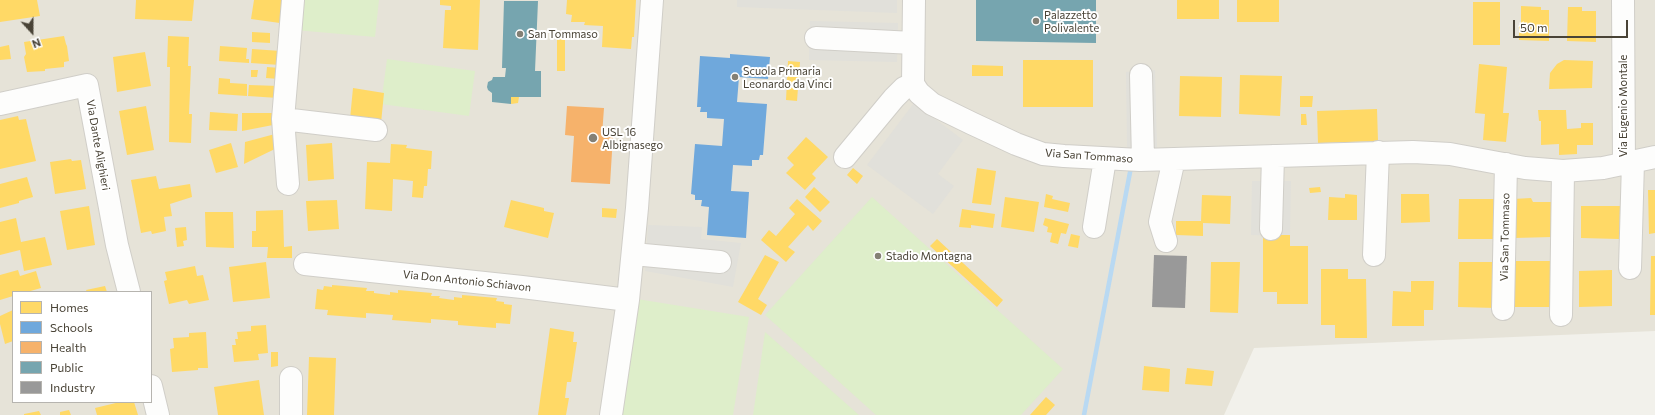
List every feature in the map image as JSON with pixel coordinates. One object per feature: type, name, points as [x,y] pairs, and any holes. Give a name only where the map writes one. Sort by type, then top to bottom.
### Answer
[{"type":"street","points":[[288,184],[283,119],[293,0]]},
{"type":"street","points":[[611,415],[628,300],[633,254],[652,0]]},
{"type":"street","points":[[845,156],[894,98],[904,88],[913,84],[914,0]]},
{"type":"street","name":"Via Eugenio Montale","points":[[1623,0],[1628,163]]},
{"type":"street","points":[[816,38],[913,43]]},
{"type":"street","points":[[1141,75],[1143,160]]},
{"type":"street","name":"Via Dante Alighieri","points":[[0,104],[87,84],[117,245],[128,291]]},
{"type":"street","name":"Via San Tommaso","points":[[913,84],[919,93],[932,104],[1016,144],[1043,154],[1105,159],[1143,160],[1413,152],[1450,154],[1525,168],[1563,171],[1603,168],[1655,157]]},
{"type":"street","points":[[283,119],[376,130]]},
{"type":"street","points":[[1374,255],[1378,152]]},
{"type":"street","points":[[1271,229],[1273,156]]},
{"type":"street","points":[[1094,227],[1105,159]]},
{"type":"street","points":[[1166,241],[1160,222],[1174,159]]},
{"type":"street","points":[[1628,163],[1630,268]]},
{"type":"street","name":"Via San Tommaso","points":[[1503,309],[1506,164]]},
{"type":"street","points":[[1561,316],[1563,171]]},
{"type":"street","points":[[633,254],[720,262]]},
{"type":"street","name":"Via Don Antonio Schiavon","points":[[305,264],[628,300]]},
{"type":"street","points":[[291,378],[291,415]]},
{"type":"street","points":[[152,390],[158,415]]},
{"type":"shaded area","points":[[0,0],[1655,0],[1655,331],[1254,348],[1224,415],[0,415]]},
{"type":"shaded area","points":[[737,0],[897,0],[897,13],[737,7]]},
{"type":"shaded area","points":[[810,21],[898,23],[897,62],[809,60]]},
{"type":"shaded area","points":[[1155,70],[1157,148],[1127,148],[1126,72]]},
{"type":"shaded area","points":[[914,103],[963,140],[938,174],[954,186],[933,214],[867,165]]},
{"type":"shaded area","points":[[1252,181],[1291,181],[1290,236],[1251,235]]},
{"type":"shaded area","points":[[648,225],[702,227],[701,239],[741,243],[733,287],[645,271]]},
{"type":"green space","points":[[298,0],[379,0],[375,37],[295,30]]},
{"type":"green space","points":[[387,59],[475,71],[469,116],[381,104]]},
{"type":"green space","name":"Stadio Montagna","points":[[872,197],[1063,369],[1021,415],[876,415],[765,315]]},
{"type":"green space","points":[[637,299],[749,317],[733,415],[619,415]]},
{"type":"green space","points":[[765,332],[859,415],[753,415]]},
{"type":"building: Homes","points":[[0,0],[37,0],[40,16],[0,22]]},
{"type":"building: Homes","points":[[136,0],[194,0],[192,21],[135,19]]},
{"type":"building: Homes","points":[[254,0],[284,0],[280,23],[251,19]]},
{"type":"building: Homes","points":[[440,0],[480,0],[478,50],[443,48],[445,10],[451,10],[451,6],[440,5]]},
{"type":"building: Homes","points":[[567,0],[636,0],[634,37],[632,37],[631,49],[602,47],[603,26],[584,25],[585,22],[571,22],[572,15],[566,14]]},
{"type":"building: Homes","points":[[1177,0],[1219,0],[1219,19],[1177,19]]},
{"type":"building: Homes","points":[[1237,0],[1279,0],[1279,22],[1237,22]]},
{"type":"building: Homes","points":[[1473,2],[1500,2],[1500,45],[1473,45]]},
{"type":"building: Homes","points":[[1521,6],[1541,7],[1541,10],[1549,10],[1549,41],[1519,40]]},
{"type":"building: Homes","points":[[1568,7],[1582,7],[1582,11],[1596,11],[1596,42],[1567,41]]},
{"type":"building: Homes","points":[[252,32],[270,33],[270,43],[252,42]]},
{"type":"building: Homes","points":[[557,35],[565,35],[565,71],[557,71]]},
{"type":"building: Homes","points":[[64,36],[69,61],[64,62],[64,67],[45,69],[45,71],[27,72],[24,57],[26,54],[24,42]]},
{"type":"building: Homes","points":[[168,36],[189,37],[188,66],[191,66],[189,114],[192,114],[191,143],[169,142],[170,67],[167,67]]},
{"type":"building: Homes","points":[[9,45],[11,59],[0,60],[0,47]]},
{"type":"building: Homes","points":[[220,46],[247,48],[246,59],[249,59],[249,63],[219,61]]},
{"type":"building: Homes","points":[[252,49],[281,51],[280,65],[251,63]]},
{"type":"building: Homes","points":[[145,52],[151,86],[117,92],[113,57]]},
{"type":"building: Homes","points":[[1023,60],[1093,60],[1093,107],[1023,107]]},
{"type":"building: Homes","points":[[1564,60],[1593,61],[1592,88],[1549,89],[1550,73],[1557,64]]},
{"type":"building: Homes","points":[[788,61],[800,62],[797,101],[786,100]]},
{"type":"building: Homes","points":[[1479,64],[1507,67],[1503,113],[1509,113],[1506,142],[1483,140],[1485,114],[1475,113]]},
{"type":"building: Homes","points":[[972,65],[1003,66],[1003,76],[972,76]]},
{"type":"building: Homes","points":[[267,67],[280,68],[279,79],[266,78]]},
{"type":"building: Homes","points":[[251,70],[258,70],[257,77],[251,77]]},
{"type":"building: Homes","points":[[1240,75],[1282,76],[1280,116],[1239,114]]},
{"type":"building: Homes","points":[[1180,76],[1222,77],[1221,117],[1179,116]]},
{"type":"building: Homes","points":[[219,78],[230,79],[230,83],[247,84],[247,96],[218,94]]},
{"type":"building: Homes","points":[[249,85],[279,86],[278,98],[248,96]]},
{"type":"building: Homes","points":[[353,88],[384,93],[381,123],[350,119]]},
{"type":"building: Homes","points":[[1300,96],[1313,96],[1312,107],[1300,107]]},
{"type":"building: Homes","points":[[511,97],[519,97],[518,103],[511,104]]},
{"type":"building: Homes","points":[[146,106],[154,150],[127,155],[119,111]]},
{"type":"building: Homes","points":[[1377,109],[1378,141],[1318,143],[1317,111]]},
{"type":"building: Homes","points":[[1538,110],[1566,110],[1567,129],[1581,128],[1581,123],[1593,123],[1593,145],[1577,145],[1577,154],[1559,155],[1559,144],[1541,145],[1541,121],[1539,121]]},
{"type":"building: Homes","points":[[210,112],[238,114],[237,131],[209,130]]},
{"type":"building: Homes","points":[[242,113],[273,113],[273,125],[242,131]]},
{"type":"building: Homes","points":[[1301,114],[1306,114],[1307,125],[1301,125]]},
{"type":"building: Homes","points":[[18,116],[19,120],[26,119],[36,161],[0,169],[0,120]]},
{"type":"building: Homes","points":[[275,134],[279,147],[244,164],[245,142]]},
{"type":"building: Homes","points":[[806,137],[828,157],[812,174],[816,178],[805,190],[786,173],[794,165],[787,158]]},
{"type":"building: Homes","points":[[231,143],[238,167],[216,173],[209,150]]},
{"type":"building: Homes","points":[[332,143],[334,179],[308,181],[306,145]]},
{"type":"building: Homes","points":[[391,144],[407,145],[406,148],[432,151],[431,169],[428,169],[427,186],[424,186],[423,198],[412,197],[413,181],[393,179],[392,211],[365,209],[367,162],[390,163]]},
{"type":"building: Homes","points":[[71,159],[72,161],[81,160],[86,189],[55,194],[50,162]]},
{"type":"building: Homes","points":[[853,168],[863,176],[857,184],[847,175]]},
{"type":"building: Homes","points":[[977,168],[996,171],[991,205],[972,203]]},
{"type":"building: Homes","points":[[156,176],[159,189],[190,184],[192,197],[170,204],[172,216],[164,217],[166,231],[152,234],[151,231],[141,233],[131,180]]},
{"type":"building: Homes","points":[[27,177],[33,197],[19,201],[19,203],[0,208],[0,184]]},
{"type":"building: Homes","points":[[814,187],[830,202],[820,212],[805,197]]},
{"type":"building: Homes","points":[[1320,187],[1321,192],[1310,193],[1309,188]]},
{"type":"building: Homes","points":[[1648,190],[1655,190],[1655,233],[1649,234]]},
{"type":"building: Homes","points":[[1046,194],[1053,196],[1052,199],[1070,203],[1068,212],[1044,207]]},
{"type":"building: Homes","points":[[1345,194],[1357,195],[1357,220],[1328,220],[1329,197],[1345,198]]},
{"type":"building: Homes","points":[[1401,194],[1429,194],[1430,222],[1401,223]]},
{"type":"building: Homes","points":[[1202,195],[1231,196],[1230,224],[1203,223],[1203,236],[1176,235],[1176,221],[1201,221]]},
{"type":"building: Homes","points":[[1005,197],[1039,202],[1034,232],[1001,227]]},
{"type":"building: Homes","points":[[1531,198],[1533,202],[1551,202],[1552,237],[1514,238],[1513,199]]},
{"type":"building: Homes","points":[[797,199],[822,221],[813,231],[808,225],[788,247],[795,252],[786,262],[761,240],[769,230],[776,236],[795,214],[789,208]]},
{"type":"building: Homes","points":[[1459,199],[1496,199],[1495,239],[1458,239]]},
{"type":"building: Homes","points":[[337,200],[339,229],[308,231],[306,201]]},
{"type":"building: Homes","points":[[511,200],[544,208],[544,211],[554,213],[548,238],[504,227]]},
{"type":"building: Homes","points":[[89,206],[95,245],[67,250],[60,211]]},
{"type":"building: Homes","points":[[1581,206],[1620,206],[1619,239],[1581,238]]},
{"type":"building: Homes","points":[[602,208],[617,209],[616,218],[602,217]]},
{"type":"building: Homes","points":[[962,209],[995,214],[993,228],[971,225],[971,228],[959,227]]},
{"type":"building: Homes","points":[[283,210],[284,247],[292,246],[292,258],[267,258],[268,247],[252,247],[252,231],[256,231],[256,211]]},
{"type":"building: Homes","points":[[205,212],[233,212],[234,248],[206,247]]},
{"type":"building: Homes","points":[[16,218],[21,242],[45,237],[52,265],[24,271],[20,250],[0,255],[0,222]]},
{"type":"building: Homes","points":[[1045,218],[1069,224],[1066,234],[1061,233],[1058,244],[1050,242],[1052,233],[1047,232],[1048,227],[1043,225]]},
{"type":"building: Homes","points":[[186,227],[187,240],[183,241],[184,246],[177,247],[175,228]]},
{"type":"building: Homes","points":[[1071,234],[1080,236],[1078,248],[1068,246]]},
{"type":"building: Homes","points":[[1263,235],[1290,235],[1290,246],[1308,246],[1308,304],[1277,304],[1277,292],[1263,292]]},
{"type":"building: Homes","points":[[937,239],[1003,300],[997,307],[930,246]]},
{"type":"building: Homes","points":[[765,255],[779,262],[758,299],[767,305],[761,315],[738,302]]},
{"type":"building: Homes","points":[[1651,256],[1655,256],[1655,315],[1650,315]]},
{"type":"building: Homes","points":[[1514,261],[1551,261],[1551,307],[1514,307]]},
{"type":"building: Homes","points":[[266,262],[270,298],[233,302],[229,267]]},
{"type":"building: Homes","points":[[1211,262],[1240,262],[1238,313],[1210,312]]},
{"type":"building: Homes","points":[[1459,262],[1496,262],[1496,308],[1458,307]]},
{"type":"building: Homes","points":[[195,266],[197,276],[203,275],[209,300],[189,304],[187,300],[169,304],[164,281],[167,280],[165,272]]},
{"type":"building: Homes","points":[[1321,269],[1348,269],[1348,279],[1366,279],[1367,338],[1335,338],[1335,325],[1321,325]]},
{"type":"building: Homes","points":[[18,270],[20,276],[36,271],[41,288],[30,291],[12,291],[12,296],[0,300],[0,275]]},
{"type":"building: Homes","points":[[1612,270],[1612,306],[1579,307],[1579,271]]},
{"type":"building: Homes","points":[[1411,281],[1434,281],[1433,310],[1424,310],[1424,326],[1392,326],[1393,291],[1411,292]]},
{"type":"building: Homes","points":[[332,285],[367,288],[366,291],[374,291],[374,293],[390,295],[390,292],[398,293],[398,290],[432,293],[431,296],[440,296],[439,298],[454,300],[454,297],[462,298],[462,295],[497,298],[496,301],[512,305],[510,324],[496,323],[496,328],[458,325],[458,321],[431,319],[431,323],[392,320],[393,315],[366,313],[366,318],[327,315],[328,310],[315,309],[317,289],[323,290],[324,286],[332,287]]},
{"type":"building: Homes","points":[[105,286],[107,291],[86,291]]},
{"type":"building: Homes","points":[[12,310],[12,341],[5,344],[0,324],[0,316]]},
{"type":"building: Homes","points":[[266,325],[268,353],[258,354],[259,360],[234,362],[232,345],[236,345],[235,339],[238,339],[237,332],[251,331],[251,326]]},
{"type":"building: Homes","points":[[550,328],[574,332],[573,342],[577,342],[571,382],[567,382],[565,398],[569,398],[566,415],[538,415]]},
{"type":"building: Homes","points":[[206,332],[208,368],[172,372],[170,349],[174,348],[173,338],[189,337],[189,333]]},
{"type":"building: Homes","points":[[271,352],[278,352],[278,366],[271,367]]},
{"type":"building: Homes","points":[[309,357],[336,358],[334,415],[307,415]]},
{"type":"building: Homes","points":[[1144,366],[1170,369],[1169,392],[1142,390]]},
{"type":"building: Homes","points":[[1187,368],[1214,371],[1212,386],[1185,384]]},
{"type":"building: Homes","points":[[259,380],[264,415],[218,415],[214,387]]},
{"type":"building: Homes","points":[[1046,397],[1055,405],[1046,415],[1030,415]]},
{"type":"building: Homes","points":[[116,403],[134,403],[138,415],[97,415],[95,408]]},
{"type":"building: Homes","points":[[69,410],[71,415],[60,415],[60,412]]},
{"type":"building: Homes","points":[[39,411],[41,415],[24,415],[24,414]]},
{"type":"building: Schools","points":[[730,54],[770,57],[768,79],[739,77],[737,102],[767,104],[763,155],[760,155],[759,160],[752,160],[752,166],[733,165],[731,191],[749,192],[746,238],[707,235],[709,207],[701,206],[702,200],[695,200],[695,195],[691,194],[695,144],[722,146],[724,119],[707,118],[707,112],[700,112],[701,107],[697,107],[700,56],[730,58]]},
{"type":"building: Health","points":[[567,106],[604,108],[602,135],[613,136],[610,184],[571,182],[574,136],[565,135]]},
{"type":"building: Public","name":"Palazzetto Polivalente","points":[[976,0],[1096,0],[1096,43],[976,41]]},
{"type":"building: Public","name":"San Tommaso","points":[[504,1],[538,1],[535,71],[541,71],[541,97],[511,97],[511,104],[492,102],[492,93],[487,87],[488,82],[492,80],[493,77],[505,77],[506,68],[502,68]]},
{"type":"building: Industry","points":[[1154,255],[1187,256],[1185,308],[1152,307]]},
{"type":"waterway","points":[[1084,415],[1131,167]]},
{"type":"place","name":"Palazzetto Polivalente","points":[[1036,21]]},
{"type":"place","name":"San Tommaso","points":[[520,34]]},
{"type":"place","name":"Scuola Primaria Leonardo da Vinci","points":[[735,77]]},
{"type":"place","name":"USL 16 Albignasego","points":[[593,138]]},
{"type":"place","name":"Stadio Montagna","points":[[878,256]]}]
